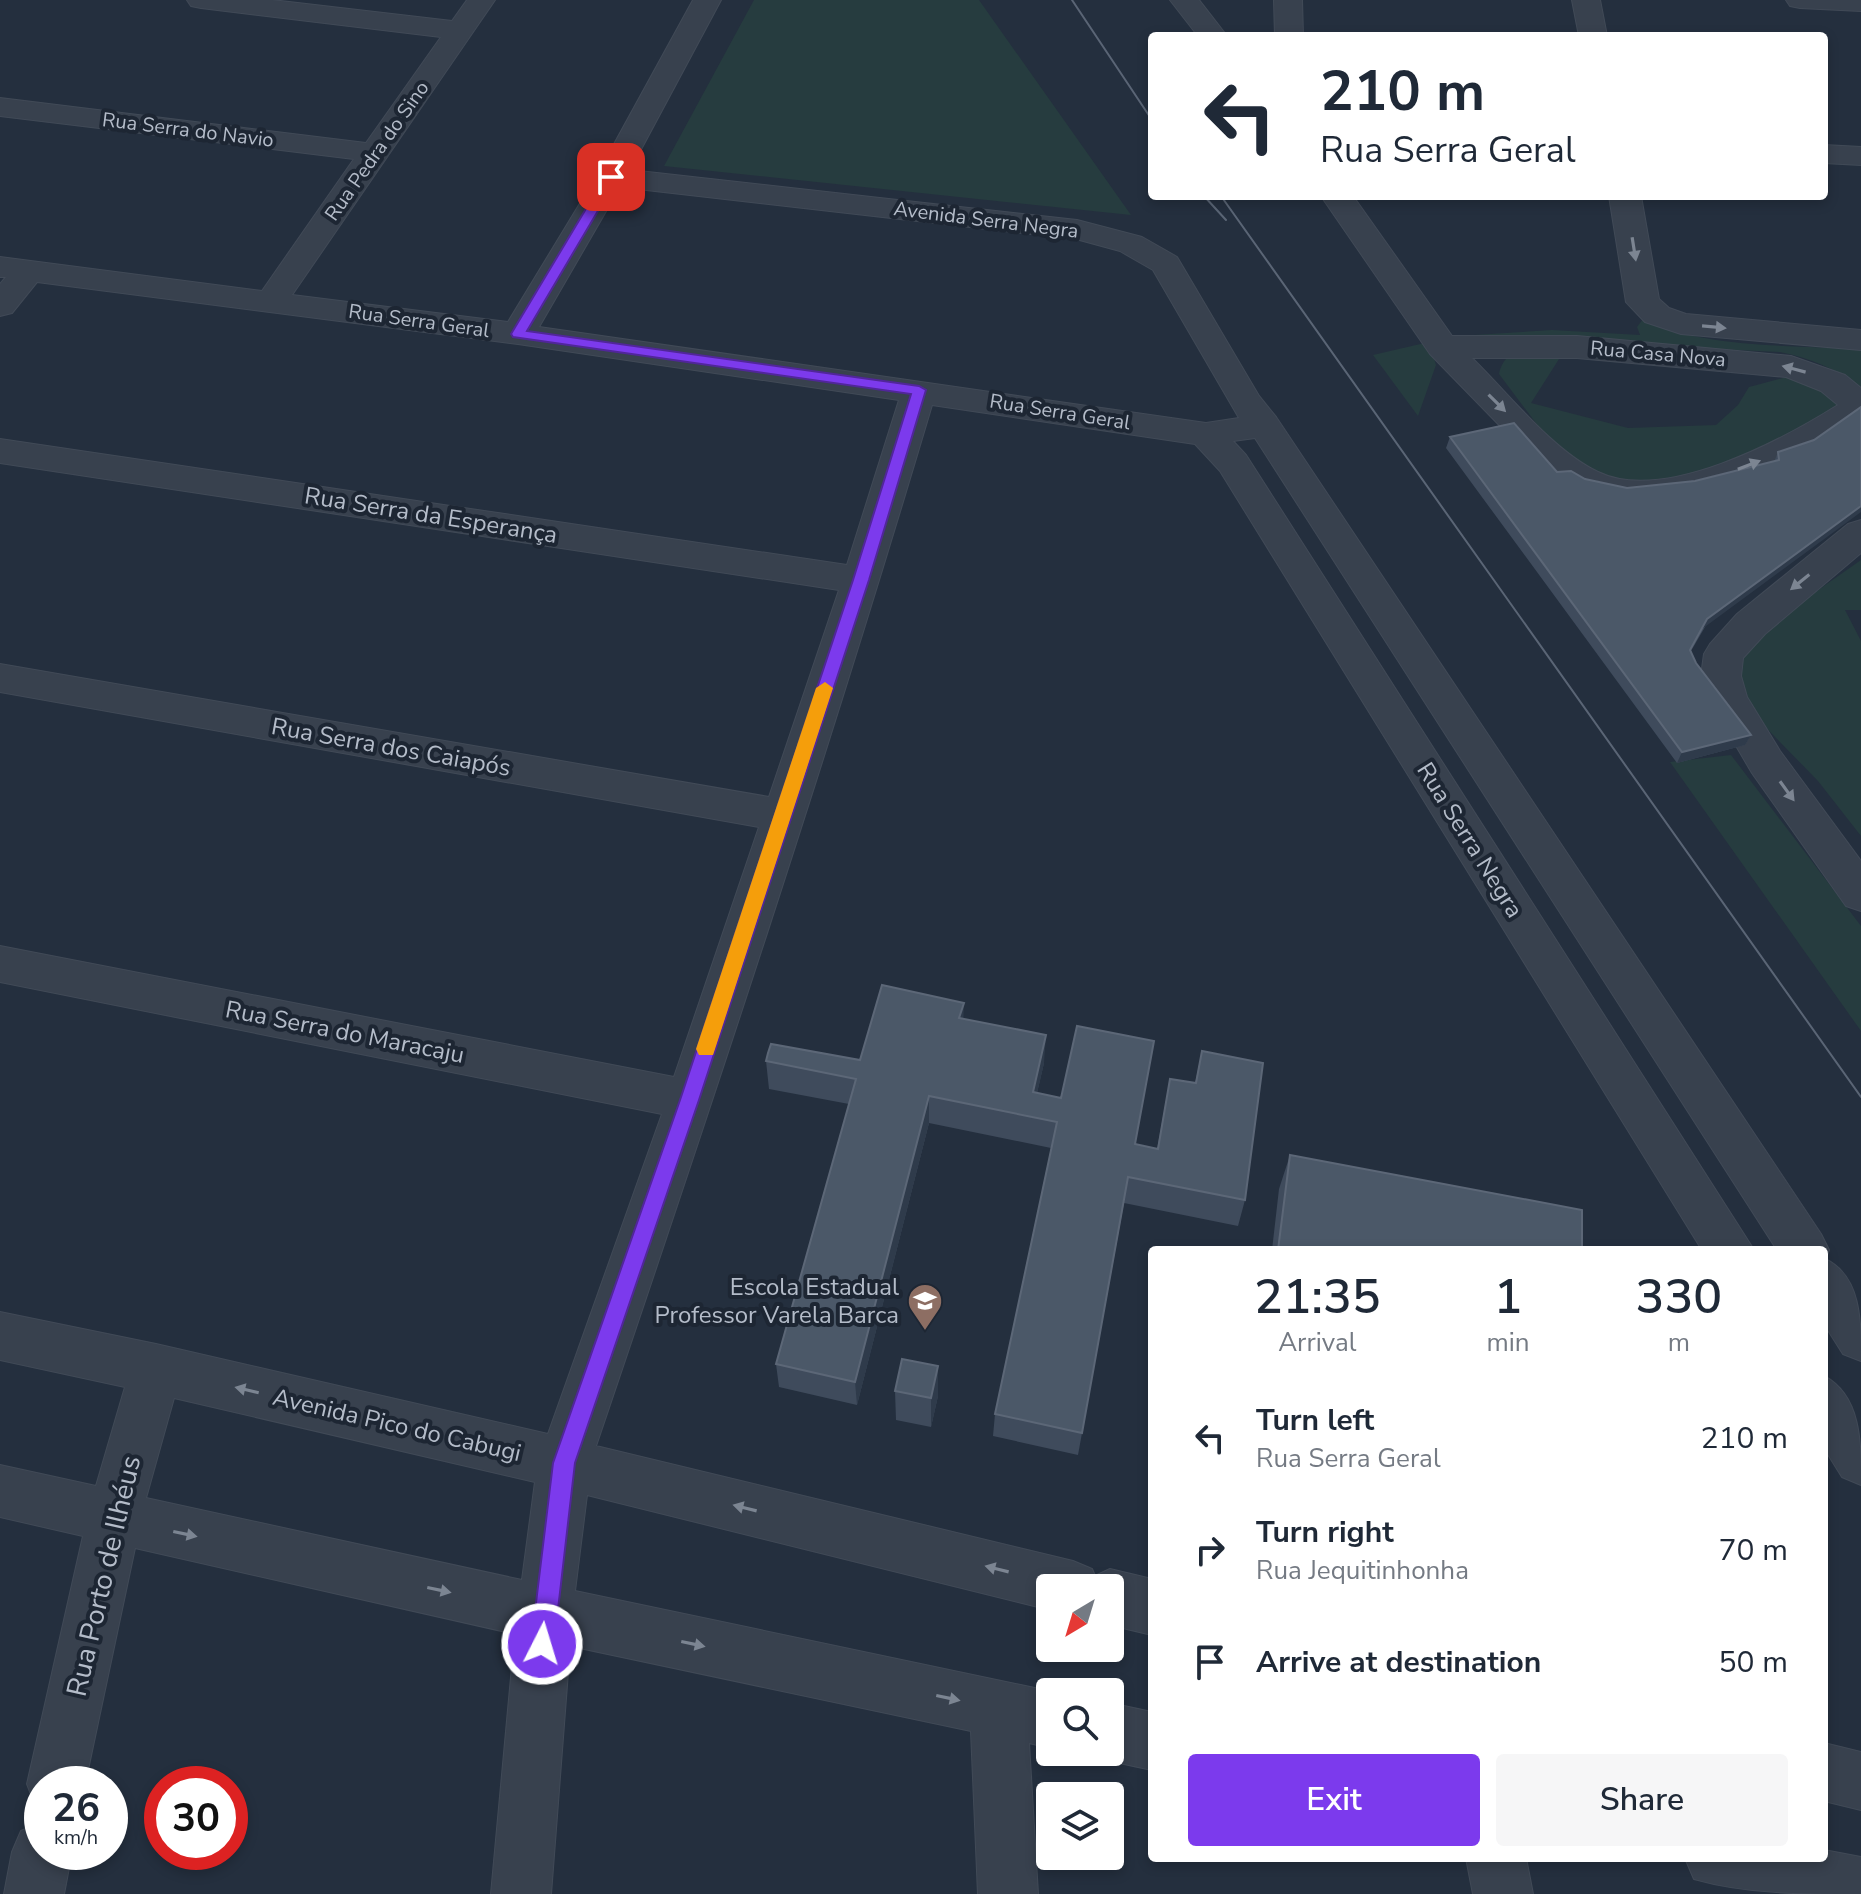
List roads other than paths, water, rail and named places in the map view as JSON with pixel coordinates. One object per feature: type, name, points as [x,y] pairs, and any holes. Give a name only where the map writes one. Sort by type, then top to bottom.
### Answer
[{"type":"street","points":[[201,0],[462,31]]},
{"type":"street","name":"Rua Pedra do Sino","points":[[271,301],[481,0]]},
{"type":"street","points":[[518,334],[611,177],[707,0]]},
{"type":"street","points":[[1184,0],[1210,32]]},
{"type":"street","points":[[1288,0],[1289,32]]},
{"type":"street","points":[[1586,0],[1592,32]]},
{"type":"street","points":[[1800,0],[1861,3]]},
{"type":"street","name":"Rua Serra do Navio","points":[[0,107],[376,153]]},
{"type":"street","points":[[1828,154],[1861,156]]},
{"type":"street","name":"Avenida Serra Negra","points":[[611,177],[1077,230],[1131,244],[1166,264],[1245,402],[1264,425],[1801,1246]]},
{"type":"street","points":[[1340,200],[1442,347],[1570,475],[1611,490],[1658,491],[1717,477],[1817,435],[1861,406]]},
{"type":"street","name":"Rua Casa Nova","points":[[1626,200],[1643,302],[1657,315],[1681,324],[1861,340]]},
{"type":"street","points":[[0,306],[14,269]]},
{"type":"street","name":"Rua Serra Geral","points":[[14,269],[518,334],[1206,434],[1264,425]]},
{"type":"street","name":"Rua Casa Nova","points":[[1442,347],[1577,347],[1766,363],[1791,367],[1833,383],[1861,406]]},
{"type":"street","points":[[521,1894],[545,1613],[564,1463],[690,1100],[861,580],[919,390]]},
{"type":"street","name":"Rua Serra Negra","points":[[1206,434],[1233,463],[1726,1246]]},
{"type":"street","name":"Rua Serra da Esperança","points":[[0,451],[861,580]]},
{"type":"street","points":[[1859,536],[1751,624],[1724,654],[1721,676],[1728,698],[1766,762],[1861,894]]},
{"type":"street","name":"Rua Serra dos Caiapós","points":[[0,678],[782,815]]},
{"type":"street","name":"Rua Serra do Maracaju","points":[[0,964],[690,1100]]},
{"type":"street","points":[[1828,1287],[1861,1337]]},
{"type":"street","name":"Avenida Pico do Cabugi","points":[[0,1336],[156,1368],[564,1463],[1036,1579]]},
{"type":"street","name":"Rua Porto de Ilhéus","points":[[60,1766],[114,1518],[156,1368]]},
{"type":"street","points":[[1828,1407],[1861,1459]]},
{"type":"street","points":[[0,1491],[545,1613],[1024,1714],[1008,1894]]},
{"type":"street","points":[[1124,1600],[1148,1606]]},
{"type":"street","points":[[1124,1735],[1148,1740]]},
{"type":"street","points":[[1828,1773],[1861,1781]]},
{"type":"street","points":[[1497,1862],[1503,1894]]},
{"type":"street","points":[[1735,1862],[1861,1887]]},
{"type":"street","points":[[34,1894],[39,1870]]},
{"type":"tram line","points":[[1072,0],[1148,114]]},
{"type":"tram line","points":[[1208,200],[1226,220]]},
{"type":"tram line","points":[[1224,200],[1861,1097]]},
{"type":"place","name":"Escola Estadual Professor Varela Barca","points":[[925,1332]]}]
